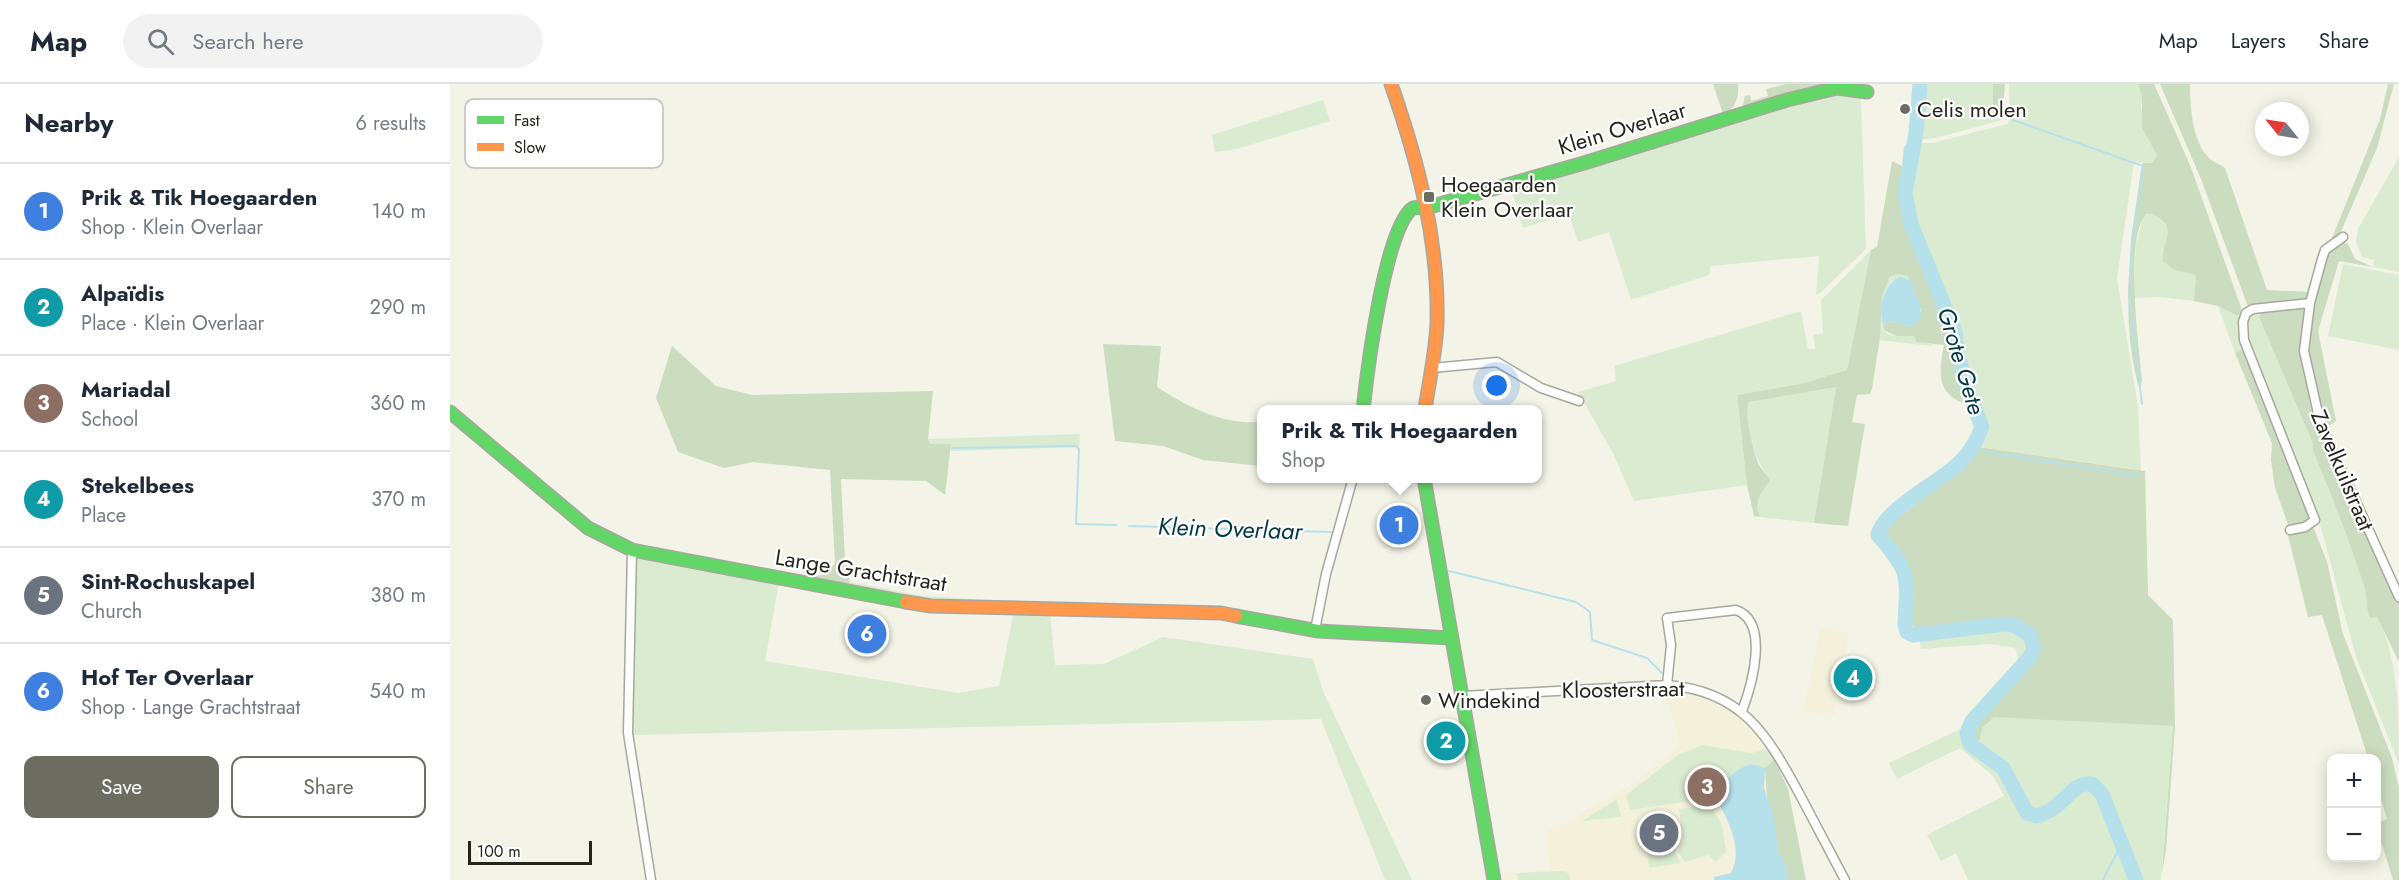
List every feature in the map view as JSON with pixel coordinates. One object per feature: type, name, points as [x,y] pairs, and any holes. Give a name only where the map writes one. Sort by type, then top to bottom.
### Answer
[{"type":"street","points":[[1391,84],[1411,143],[1433,262],[1437,320],[1426,405]]},
{"type":"street","name":"Klein Overlaar","points":[[1424,204],[1433,206],[1584,163],[1787,100],[1837,88],[1867,92]]},
{"type":"street","points":[[1364,405],[1372,333],[1398,231],[1407,211],[1424,204]]},
{"type":"street","name":"Zavelkuilstraat","points":[[2343,237],[2325,250],[2310,303],[2304,351],[2316,411],[2399,597]]},
{"type":"street","name":"Zavelkuilstraat","points":[[2290,530],[2305,527],[2315,520],[2244,340],[2243,322],[2246,313],[2253,309],[2310,303]]},
{"type":"street","points":[[1432,368],[1497,362],[1533,384],[1579,401]]},
{"type":"street","name":"Lange Grachtstraat","points":[[450,412],[574,518],[602,536],[632,550],[846,592],[931,606],[1221,613],[1315,630],[1451,638]]},
{"type":"street","points":[[1315,630],[1326,574],[1352,483]]},
{"type":"street","points":[[1425,483],[1494,880]]},
{"type":"street","points":[[632,550],[628,733],[651,880]]},
{"type":"street","points":[[1667,684],[1671,645],[1667,618],[1728,609],[1744,612],[1752,621],[1756,641],[1754,662],[1742,711]]},
{"type":"street","name":"Kloosterstraat","points":[[1462,696],[1667,684],[1710,692],[1742,711],[1773,744],[1845,880]]},
{"type":"shaded area","points":[[1821,627],[1849,632],[1834,715],[1803,710]]},
{"type":"shaded area","points":[[1674,692],[1695,695],[1717,703],[1737,715],[1766,745],[1788,789],[1806,880],[1503,880],[1502,873],[1549,870],[1548,829],[1572,822],[1582,812],[1632,785],[1674,750],[1678,744],[1679,735],[1664,694]]},
{"type":"green space","points":[[1713,84],[1738,84],[1736,102],[1723,114]]},
{"type":"green space","points":[[1786,84],[1822,84],[1824,88],[1742,108],[1745,96],[1750,95],[1751,101],[1768,96],[1766,89]]},
{"type":"green space","points":[[1925,84],[1993,84],[1993,112],[2002,120],[1936,138],[1916,140],[1917,129],[1922,126]]},
{"type":"green space","points":[[1993,84],[2005,84],[2002,120],[1993,112]]},
{"type":"green space","points":[[2009,84],[2138,84],[2142,97],[2141,108],[2157,155],[2152,163],[2134,162],[2117,278],[2138,407],[2141,470],[1978,447],[1983,435],[1983,416],[1964,371],[1956,316],[1916,229],[1912,216],[1911,197],[1917,160],[1917,143],[1932,143],[2007,124],[2010,120]]},
{"type":"green space","points":[[2138,84],[2154,84],[2190,165],[2241,307],[2241,313],[2237,316],[2218,306],[2194,301],[2196,275],[2174,270],[2163,261],[2167,228],[2165,223],[2156,216],[2146,214],[2139,227],[2134,268],[2142,380],[2140,391],[2133,363],[2128,306],[2131,248],[2142,163],[2152,163],[2157,155],[2142,128],[2142,97]]},
{"type":"green space","points":[[2160,84],[2190,84],[2192,113],[2199,142],[2209,158],[2225,168],[2267,290],[2311,292],[2309,299],[2250,307],[2247,304],[2201,179]]},
{"type":"green space","points":[[2388,84],[2394,84],[2377,148],[2340,234],[2330,243],[2380,119]]},
{"type":"green space","points":[[1837,93],[1861,99],[1866,249],[1816,295],[1819,256],[1711,266],[1709,275],[1631,300],[1609,232],[1578,242],[1569,214],[1523,228],[1511,188],[1711,125]]},
{"type":"green space","points":[[1323,100],[1330,121],[1233,150],[1215,152],[1212,135]]},
{"type":"green space","points":[[2399,157],[2399,272],[2373,267],[2374,260],[2362,257],[2356,243],[2358,229]]},
{"type":"green space","points":[[1892,161],[1902,166],[1900,204],[1919,262],[1950,328],[1954,367],[1970,405],[1951,396],[1942,383],[1941,365],[1944,345],[1916,342],[1914,336],[1896,336],[1884,330],[1883,325],[1891,321],[1910,327],[1921,310],[1908,276],[1897,274],[1889,278],[1882,296],[1880,338],[1872,389],[1870,394],[1857,395],[1852,422],[1865,424],[1848,526],[1814,523],[1836,387],[1749,402],[1747,415],[1752,443],[1759,465],[1770,481],[1759,498],[1760,517],[1754,516],[1747,485],[1737,395],[1800,384],[1847,370],[1871,250],[1877,247]]},
{"type":"green space","points":[[2150,212],[2165,224],[2168,234],[2162,252],[2174,270],[2196,275],[2194,301],[2160,297],[2133,298],[2136,244],[2143,217]]},
{"type":"green space","points":[[2343,241],[2348,244],[2355,259],[2373,267],[2339,261],[2318,331],[2336,421],[2326,428],[2307,354],[2309,322],[2326,256]]},
{"type":"green space","points":[[1871,250],[1847,370],[1800,384],[1737,395],[1747,485],[1634,501],[1613,453],[1578,392],[1616,381],[1614,366],[1801,311],[1808,349],[1815,349],[1813,335],[1823,333],[1821,300]]},
{"type":"green space","points":[[2343,264],[2399,275],[2399,350],[2328,336]]},
{"type":"green space","points":[[1897,274],[1908,276],[1911,280],[1906,278],[1891,281],[1882,312],[1885,331],[1890,335],[1914,336],[1916,342],[1932,344],[1931,346],[1879,340],[1881,294],[1885,285]]},
{"type":"green space","points":[[2218,306],[2236,316],[2241,313],[2238,331],[2244,349],[2235,353]]},
{"type":"green space","points":[[2302,307],[2306,314],[2302,345],[2312,409],[2399,602],[2399,662],[2377,617],[2370,618],[2364,586],[2313,451],[2313,444],[2259,317],[2262,311]]},
{"type":"green space","points":[[2262,311],[2259,317],[2313,444],[2313,451],[2352,552],[2365,590],[2368,614],[2370,618],[2377,617],[2390,650],[2398,707],[2399,764],[2356,657],[2319,520],[2246,336],[2249,315]]},
{"type":"green space","points":[[1103,344],[1161,346],[1157,387],[1193,408],[1219,418],[1257,422],[1257,466],[1203,460],[1163,446],[1115,441]]},
{"type":"green space","points":[[672,346],[716,386],[752,395],[933,391],[928,439],[930,444],[951,444],[945,495],[926,481],[841,479],[845,560],[851,589],[812,582],[812,577],[826,574],[835,563],[830,470],[753,462],[724,468],[678,452],[656,398]]},
{"type":"green space","points":[[2244,349],[2311,517],[2309,522],[2289,527],[2275,488],[2271,460],[2272,443],[2235,353]]},
{"type":"green space","points":[[1836,387],[1814,523],[1760,517],[1758,500],[1769,477],[1760,463],[1752,441],[1747,418],[1749,402]]},
{"type":"green space","points":[[1080,434],[1079,447],[951,451],[950,444],[930,444],[928,439]]},
{"type":"green space","points":[[1978,447],[2145,471],[2148,595],[2173,620],[2175,726],[2166,851],[2162,873],[2173,726],[1994,717],[1982,728],[1980,740],[1975,742],[1972,734],[1974,724],[2033,664],[2039,644],[2033,631],[2018,624],[1998,622],[1952,625],[1918,631],[1911,623],[1913,579],[1883,530],[1944,482]]},
{"type":"green space","points":[[2313,526],[2327,562],[2343,634],[2392,758],[2399,788],[2399,880],[2393,880],[2381,841],[2381,821],[2387,819],[2381,799],[2381,754],[2367,754],[2322,615],[2308,617],[2287,531]]},
{"type":"green space","points":[[638,555],[779,582],[765,661],[958,693],[999,686],[1014,610],[1050,611],[1055,665],[1104,664],[1163,637],[1313,659],[1323,691],[1412,880],[1385,880],[1321,719],[632,735],[635,558]]},
{"type":"green space","points":[[850,582],[923,596],[1018,602],[1016,605],[945,603],[851,589]]},
{"type":"green space","points":[[1999,631],[2024,635],[2028,647],[2020,663],[2015,648],[1990,644],[1921,649],[1919,640]]},
{"type":"green space","points":[[2018,716],[2173,726],[2161,880],[2138,880],[2108,799],[2092,780],[2081,781],[2039,812],[2026,807],[2006,766],[1975,742],[1980,740],[1982,728],[1994,717]]},
{"type":"green space","points":[[1965,727],[1966,746],[1996,767],[2027,818],[2034,821],[2056,812],[2083,787],[2095,794],[2132,880],[1968,880],[1956,853],[1941,861],[1927,835],[2004,796],[1993,776],[1960,748],[1897,779],[1889,763]]},
{"type":"green space","points":[[1703,745],[1752,753],[1767,748],[1774,759],[1765,768],[1752,764],[1720,796],[1719,804],[1696,800],[1630,810],[1626,795],[1678,755]]},
{"type":"green space","points":[[1774,759],[1788,789],[1806,880],[1788,880],[1776,842],[1771,821],[1765,768]]},
{"type":"green space","points":[[1617,799],[1621,817],[1582,821]]},
{"type":"green space","points":[[1700,806],[1712,808],[1722,825],[1726,851],[1716,862],[1708,855],[1685,862],[1678,852],[1680,844],[1684,842],[1679,809]]},
{"type":"green space","points":[[1677,843],[1675,853],[1681,863],[1649,868],[1647,849]]},
{"type":"green space","points":[[1563,871],[1568,873],[1571,880],[1518,880],[1517,873]]},
{"type":"water","points":[[1915,84],[1925,84],[1922,127],[1917,130],[1916,140],[1910,140]]},
{"type":"water","points":[[1909,143],[1917,143],[1910,186],[1900,184],[1904,147]]},
{"type":"water","points":[[1900,277],[1911,280],[1920,305],[1921,317],[1910,327],[1891,321],[1883,325],[1881,312],[1886,290],[1894,280]]},
{"type":"water","points":[[1752,764],[1765,768],[1764,787],[1774,819],[1778,851],[1787,869],[1788,880],[1714,880],[1714,877],[1731,873],[1736,856],[1734,838],[1719,804],[1722,789],[1733,773]]},
{"type":"waterway","name":"Grote Gete","points":[[1920,84],[1916,133],[1905,193],[1911,224],[1955,332],[1958,355],[1967,388],[1982,427],[1963,459],[1901,506],[1882,526],[1878,535],[1897,558],[1905,576],[1907,632],[1913,635],[2005,624],[2015,626],[2030,635],[2034,649],[2029,658],[1972,721],[1967,733],[1970,744],[2003,768],[2027,813],[2037,816],[2044,813],[2055,807],[2076,788],[2092,784],[2102,794],[2136,880]]},
{"type":"waterway","points":[[2013,120],[2143,166],[2132,238],[2129,293],[2142,404]]},
{"type":"waterway","points":[[953,448],[1076,446],[1079,449],[1076,524],[1116,525]]},
{"type":"waterway","points":[[1973,446],[1982,451],[2137,476]]},
{"type":"waterway","name":"Klein Overlaar","points":[[1129,526],[1331,532]]},
{"type":"waterway","name":"Klein Overlaar","points":[[1449,571],[1576,602],[1590,612],[1592,640],[1647,658],[1662,673]]},
{"type":"waterway","points":[[2103,880],[2121,845]]},
{"type":"traffic: fast","points":[[1364,405],[1373,335],[1386,270],[1403,220],[1413,208],[1433,206],[1584,163],[1787,100],[1837,88],[1867,92]]},
{"type":"traffic: fast","points":[[450,412],[588,528],[632,550],[906,602]]},
{"type":"traffic: fast","points":[[1425,483],[1494,880]]},
{"type":"traffic: fast","points":[[1236,616],[1318,631],[1451,638]]},
{"type":"traffic: slow","points":[[1391,84],[1418,172],[1434,262],[1437,323],[1426,405]]},
{"type":"traffic: slow","points":[[906,602],[931,606],[1221,613],[1236,616]]},
{"type":"place","name":"Celis molen","points":[[1905,109]]},
{"type":"place","name":"Hoegaarden Klein Overlaar","points":[[1429,197]]},
{"type":"place","name":"Prik & Tik Hoegaarden","points":[[1399,525]]},
{"type":"place","name":"Hof Ter Overlaar","points":[[867,634]]},
{"type":"place","name":"Stekelbees","points":[[1853,678]]},
{"type":"place","name":"Windekind","points":[[1426,700]]},
{"type":"place","name":"Alpaïdis","points":[[1446,741]]},
{"type":"place","name":"Mariadal","points":[[1707,787]]},
{"type":"place","name":"Sint-Rochuskapel","points":[[1659,833]]}]
